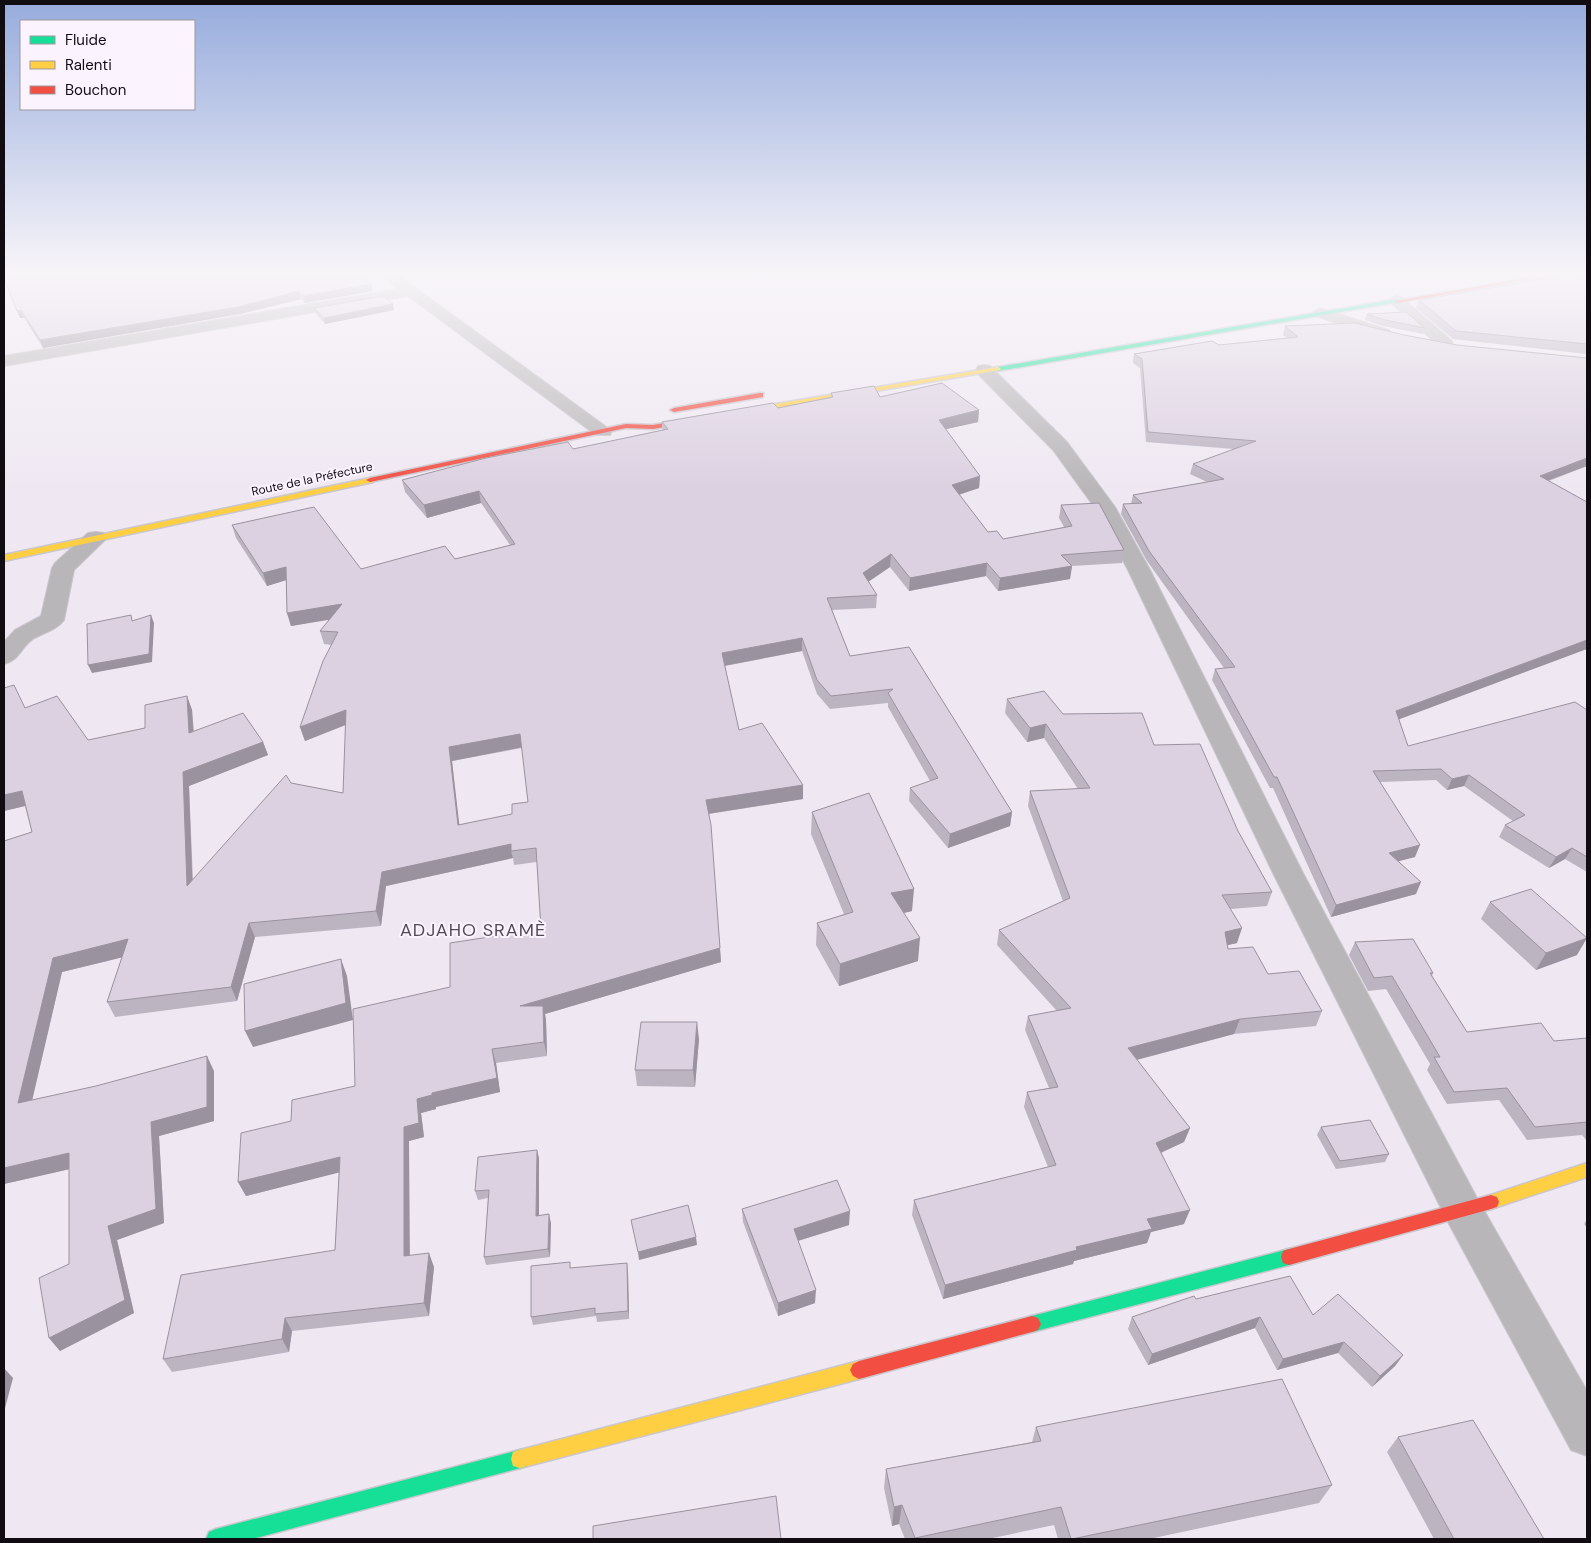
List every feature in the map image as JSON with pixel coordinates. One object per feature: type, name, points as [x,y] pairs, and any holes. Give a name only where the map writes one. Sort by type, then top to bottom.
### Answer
[{"type":"street","points":[[4,361],[97,345]]},
{"type":"street","points":[[485,345],[604,431]]},
{"type":"street","points":[[730,413],[1131,345]]},
{"type":"street","points":[[1455,345],[1464,347]]},
{"type":"street","points":[[984,370],[1060,446],[1105,507],[1139,570],[1288,873],[1463,1211],[1587,1434]]},
{"type":"street","name":"Route de la Préfecture","points":[[626,426],[639,416],[775,392]]},
{"type":"street","name":"Route de la Préfecture","points":[[4,558],[626,426],[653,427],[710,417]]},
{"type":"street","points":[[4,657],[23,635],[52,620],[63,568],[96,538]]},
{"type":"street","points":[[216,1539],[1463,1211],[1587,1170]]},
{"type":"building","points":[[1188,345],[1457,345],[1587,358],[1587,458],[1540,476],[1587,502],[1587,640],[1396,711],[1408,746],[1575,702],[1587,710],[1587,857],[1572,848],[1556,857],[1505,825],[1525,815],[1469,775],[1452,779],[1441,769],[1373,771],[1420,845],[1389,853],[1421,882],[1336,905],[1277,777],[1274,777],[1215,669],[1235,667],[1149,551],[1123,504],[1142,503],[1133,495],[1224,479],[1193,464],[1256,441],[1148,432],[1142,359],[1134,354]]},
{"type":"building","points":[[942,383],[979,410],[939,420],[980,476],[952,485],[988,532],[997,531],[1003,539],[1072,526],[1061,505],[1099,503],[1124,550],[1061,555],[1072,566],[1000,578],[987,563],[910,578],[891,554],[863,573],[877,595],[827,598],[850,656],[909,647],[1012,812],[950,834],[910,788],[938,778],[888,693],[893,689],[831,696],[817,680],[802,638],[722,653],[739,730],[762,723],[803,785],[706,800],[711,825],[720,948],[520,1006],[543,1006],[544,1042],[492,1049],[497,1078],[432,1093],[432,1095],[417,1099],[419,1123],[404,1127],[404,1256],[429,1253],[424,1303],[285,1318],[282,1339],[163,1359],[181,1275],[335,1250],[340,1157],[238,1182],[241,1133],[291,1121],[292,1100],[355,1086],[353,1009],[450,987],[450,943],[541,929],[536,848],[511,851],[511,844],[382,872],[376,911],[249,923],[231,987],[107,1002],[128,939],[53,958],[18,1103],[96,1086],[207,1056],[207,1107],[151,1122],[156,1209],[108,1226],[125,1300],[49,1338],[39,1278],[69,1264],[69,1153],[4,1168],[4,841],[32,832],[22,791],[4,795],[4,688],[14,685],[25,708],[57,696],[88,740],[145,728],[145,705],[187,696],[189,733],[243,713],[263,742],[183,772],[187,886],[286,775],[291,783],[343,793],[346,710],[300,727],[323,661],[338,632],[320,631],[342,604],[287,613],[286,567],[263,573],[232,525],[314,507],[361,569],[445,546],[455,559],[515,544],[479,491],[424,505],[402,480],[486,458],[568,442],[573,449],[668,429],[662,422],[773,403],[778,408],[833,397],[831,393],[874,386],[880,397]],"holes":[[[520,734],[528,802],[512,804],[512,814],[458,825],[449,747]]]},
{"type":"building","points":[[131,615],[132,621],[151,615],[149,654],[88,665],[87,624]]},
{"type":"building","points":[[1044,691],[1063,714],[1142,713],[1154,745],[1200,744],[1238,831],[1272,892],[1222,895],[1242,928],[1225,932],[1228,949],[1253,947],[1268,974],[1299,971],[1322,1011],[1240,1019],[1128,1048],[1190,1128],[1156,1143],[1190,1210],[1147,1219],[1152,1229],[1076,1247],[1077,1250],[945,1285],[914,1200],[1056,1165],[1027,1092],[1058,1087],[1028,1016],[1071,1008],[999,930],[1070,898],[1030,791],[1090,788],[1046,724],[1030,728],[1007,699]]},
{"type":"building","points":[[869,793],[914,889],[891,893],[920,938],[840,964],[817,923],[853,912],[812,812]]},
{"type":"building","points":[[1531,889],[1587,938],[1546,953],[1490,902]]},
{"type":"building","points":[[1413,939],[1433,973],[1430,973],[1467,1032],[1541,1023],[1554,1041],[1587,1038],[1587,1122],[1535,1127],[1507,1088],[1454,1092],[1434,1057],[1440,1057],[1392,976],[1374,978],[1355,942]]},
{"type":"building","points":[[341,959],[346,1003],[245,1031],[244,984]]},
{"type":"building","points":[[641,1022],[697,1022],[693,1070],[635,1070]]},
{"type":"building","points":[[1370,1120],[1389,1154],[1340,1161],[1321,1127]]},
{"type":"building","points":[[537,1150],[536,1216],[549,1214],[548,1249],[484,1257],[489,1190],[475,1191],[478,1157]]},
{"type":"building","points":[[837,1180],[850,1211],[794,1229],[816,1290],[778,1303],[742,1209]]},
{"type":"building","points":[[688,1205],[696,1237],[638,1252],[631,1220]]},
{"type":"building","points":[[570,1262],[570,1268],[627,1263],[628,1311],[595,1314],[595,1308],[531,1317],[531,1266]]},
{"type":"building","points":[[1290,1276],[1313,1315],[1338,1294],[1403,1355],[1380,1376],[1344,1342],[1283,1359],[1260,1317],[1152,1354],[1132,1317],[1194,1296],[1196,1299]]},
{"type":"building","points":[[1282,1379],[1332,1485],[1072,1539],[1061,1507],[915,1538],[902,1505],[894,1507],[886,1469],[1041,1441],[1036,1427]]},
{"type":"building","points":[[1473,1420],[1544,1539],[1454,1539],[1398,1437]]},
{"type":"building","points":[[776,1496],[781,1539],[593,1539],[593,1526]]},
{"type":"traffic: fast","points":[[998,369],[1139,345]]},
{"type":"traffic: fast","points":[[1032,1324],[1289,1257]]},
{"type":"traffic: fast","points":[[216,1539],[520,1459]]},
{"type":"traffic: slow","points":[[740,412],[998,369]]},
{"type":"traffic: slow","points":[[4,558],[370,480]]},
{"type":"traffic: slow","points":[[1491,1202],[1587,1170]]},
{"type":"traffic: slow","points":[[520,1459],[859,1370]]},
{"type":"traffic: jam","points":[[674,410],[760,395]]},
{"type":"traffic: jam","points":[[370,480],[626,426],[653,427],[698,419]]},
{"type":"traffic: jam","points":[[1289,1257],[1491,1202]]},
{"type":"traffic: jam","points":[[859,1370],[1032,1324]]},
{"type":"district","name":"ADJAHO SRAMÈ","points":[[473,930]]}]
